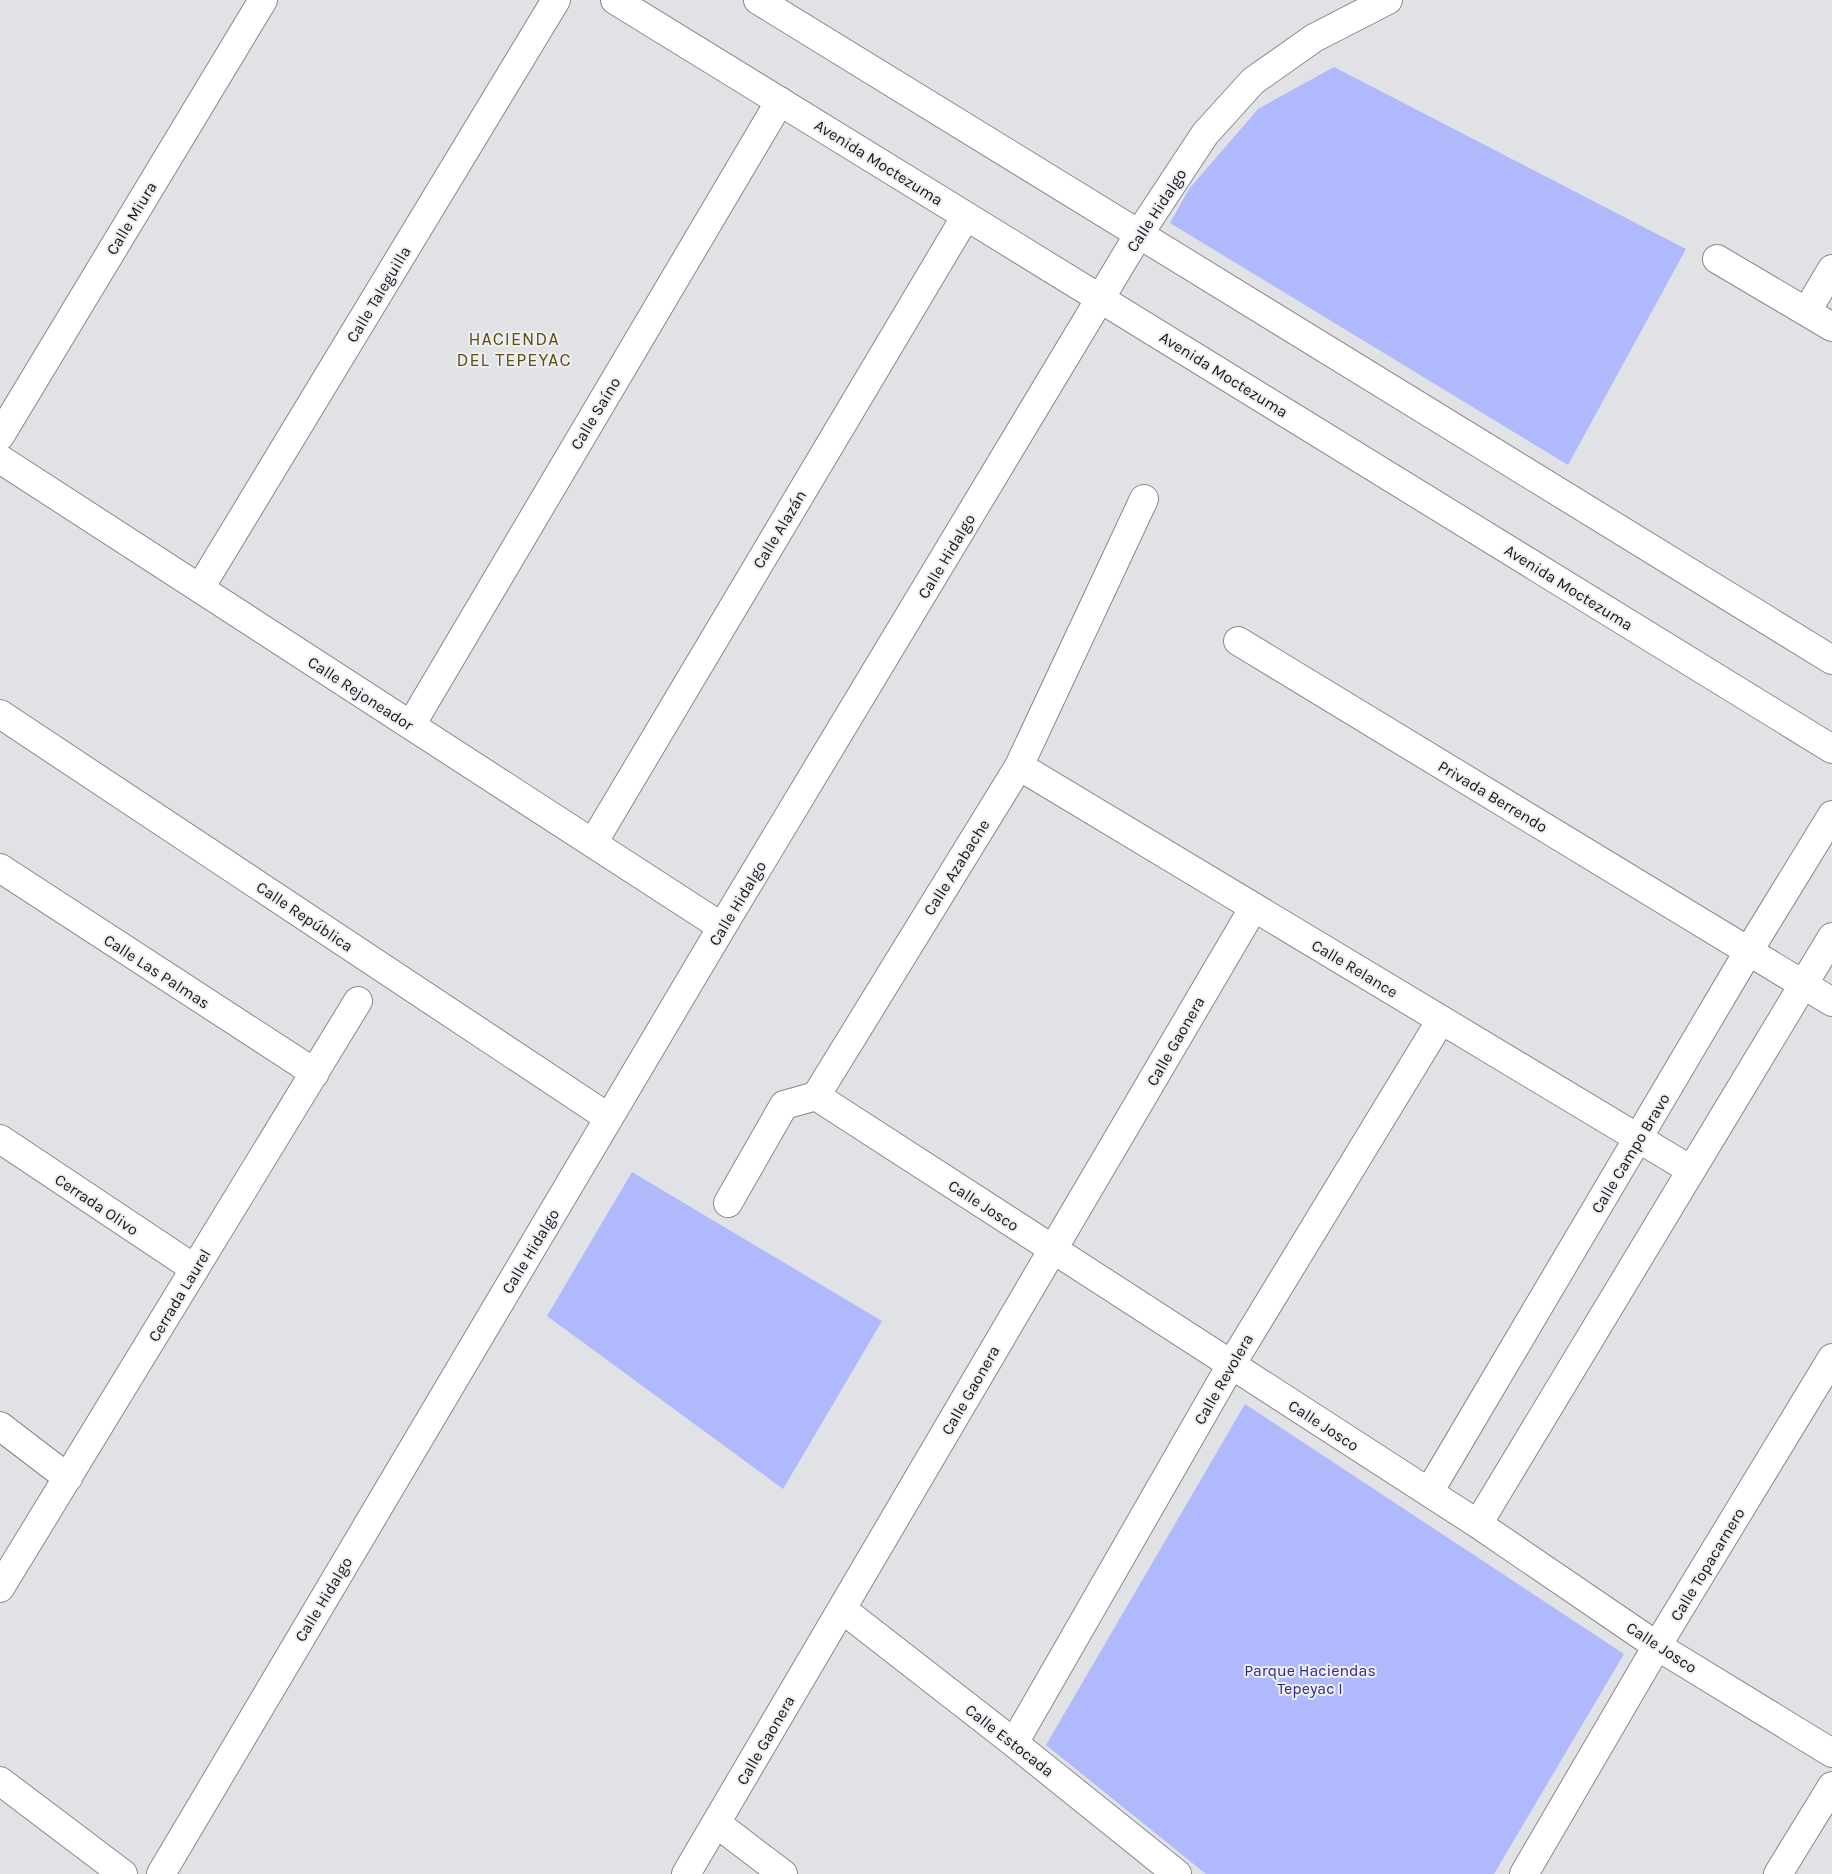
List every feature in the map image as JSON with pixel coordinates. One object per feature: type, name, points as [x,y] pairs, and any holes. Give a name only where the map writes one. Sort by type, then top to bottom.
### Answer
[{"type":"street","name":"Calle Miura","points":[[0,436],[263,0]]},
{"type":"street","name":"Calle Taleguilla","points":[[200,588],[556,0]]},
{"type":"street","name":"Avenida Moctezuma","points":[[615,0],[1832,749]]},
{"type":"street","points":[[758,0],[1832,660]]},
{"type":"street","name":"Calle Hidalgo","points":[[160,1874],[722,927],[1139,234],[1206,134],[1253,82],[1314,38],[1388,0]]},
{"type":"street","name":"Calle Saíno","points":[[411,725],[780,100]]},
{"type":"street","name":"Calle Alazán","points":[[593,843],[966,216]]},
{"type":"street","points":[[1717,259],[1832,327]]},
{"type":"street","points":[[1807,312],[1832,269]]},
{"type":"street","name":"Calle Rejoneador","points":[[0,459],[722,927]]},
{"type":"street","name":"Calle Azabache","points":[[816,1096],[1019,766],[1144,499]]},
{"type":"street","name":"Privada Berrendo","points":[[1238,641],[1832,1002]]},
{"type":"street","name":"Calle República","points":[[0,714],[609,1118]]},
{"type":"street","name":"Calle Relance","points":[[1019,766],[1691,1170]]},
{"type":"street","name":"Calle Campo Bravo","points":[[1429,1492],[1748,952],[1832,815]]},
{"type":"street","name":"Calle Las Palmas","points":[[0,868],[315,1073]]},
{"type":"street","name":"Calle Gaonera","points":[[686,1874],[1254,907]]},
{"type":"street","points":[[1478,1524],[1832,937]]},
{"type":"street","name":"Cerrada Laurel","points":[[0,1588],[358,1001]]},
{"type":"street","name":"Calle Revolera","points":[[1014,1743],[1231,1365],[1441,1020]]},
{"type":"street","points":[[728,1203],[784,1105],[816,1096]]},
{"type":"street","name":"Calle Josco","points":[[816,1096],[1478,1524],[1657,1646],[1832,1753]]},
{"type":"street","name":"Cerrada Olivo","points":[[0,1139],[195,1269]]},
{"type":"street","name":"Calle Topacarnero","points":[[1524,1874],[1657,1646],[1832,1358]]},
{"type":"street","points":[[0,1426],[68,1478]]},
{"type":"street","name":"Calle Estocada","points":[[842,1608],[1178,1874]]},
{"type":"street","points":[[0,1781],[123,1874]]},
{"type":"street","points":[[1778,1874],[1832,1786]]},
{"type":"street","points":[[716,1823],[783,1874]]},
{"type":"green space","points":[[1334,67],[1686,249],[1568,465],[1170,223],[1189,189],[1258,109]]},
{"type":"green space","points":[[632,1172],[882,1321],[783,1489],[547,1316]]},
{"type":"green space","name":"Parque Haciendas Tepeyac I","points":[[1245,1404],[1624,1654],[1494,1874],[1206,1874],[1046,1745]]},
{"type":"district","name":"HACIENDA DEL TEPEYAC","points":[[514,349]]}]
